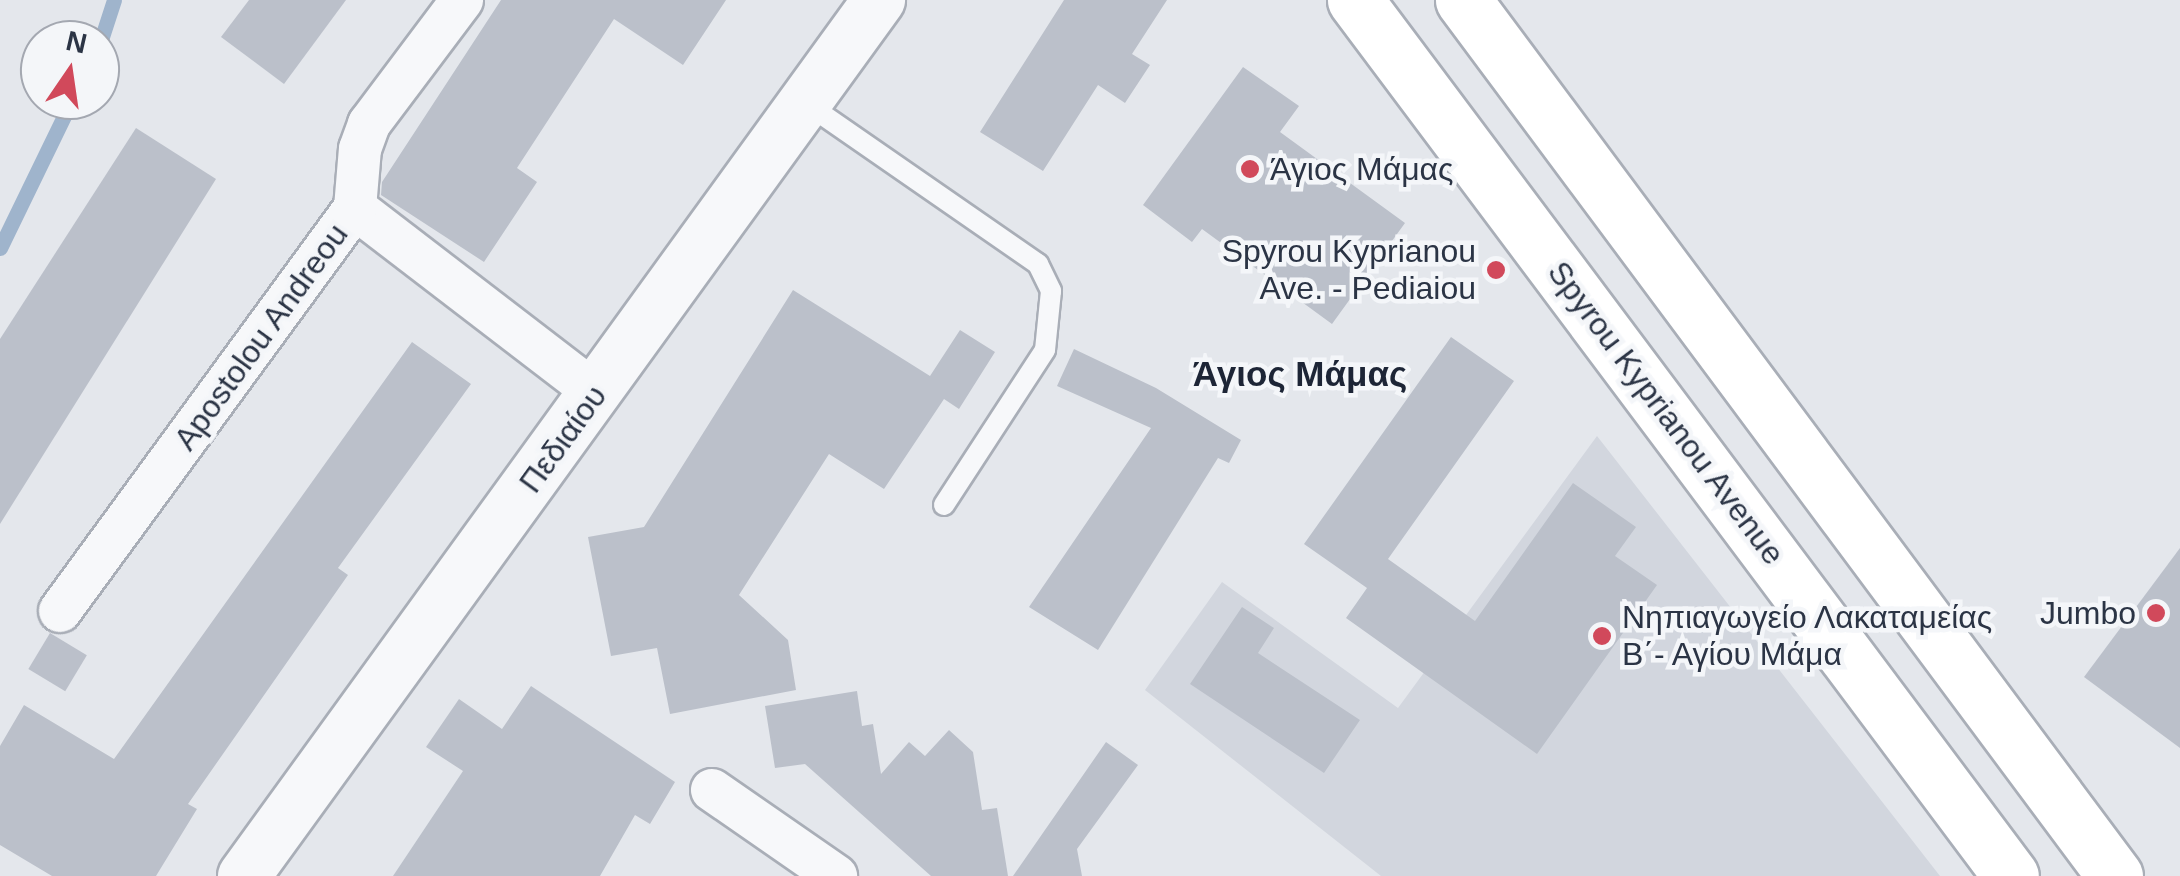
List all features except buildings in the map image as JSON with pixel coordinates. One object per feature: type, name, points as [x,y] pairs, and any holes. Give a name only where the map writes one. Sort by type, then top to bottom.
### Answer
[{"type":"main road","name":"Spyrou Kyprianou Avenue","points":[[1355,0],[2010,876]]},
{"type":"main road","points":[[1463,0],[2116,876]]},
{"type":"street","name":"Apostolou Andreou","points":[[60,612],[355,208],[360,149],[369,124],[462,0]]},
{"type":"street","name":"Πεδιαίου","points":[[244,876],[879,0]]},
{"type":"street","points":[[355,208],[596,393]]},
{"type":"street","points":[[712,790],[836,876]]},
{"type":"lane","points":[[807,104],[1038,264],[1051,291],[1045,350],[944,505]]},
{"type":"shaded area","name":"Νηπιαγωγείο Λακαταμείας Β΄- Αγίου Μάμα","points":[[1597,436],[1940,876],[1381,876],[1145,690],[1222,582],[1398,708]]},
{"type":"waterway","points":[[107,20],[114,0]]},
{"type":"waterway","points":[[0,248],[62,120]]},
{"type":"place","name":"Άγιος Μάμας","points":[[1250,169]]},
{"type":"place","name":"Spyrou Kyprianou Ave. - Pediaiou","points":[[1496,270]]},
{"type":"place","name":"Jumbo","points":[[2156,613]]},
{"type":"place","name":"Νηπιαγωγείο Λακαταμείας Β΄- Αγίου Μάμα","points":[[1602,636]]},
{"type":"district","name":"Άγιος Μάμας","points":[[1300,374]]}]
